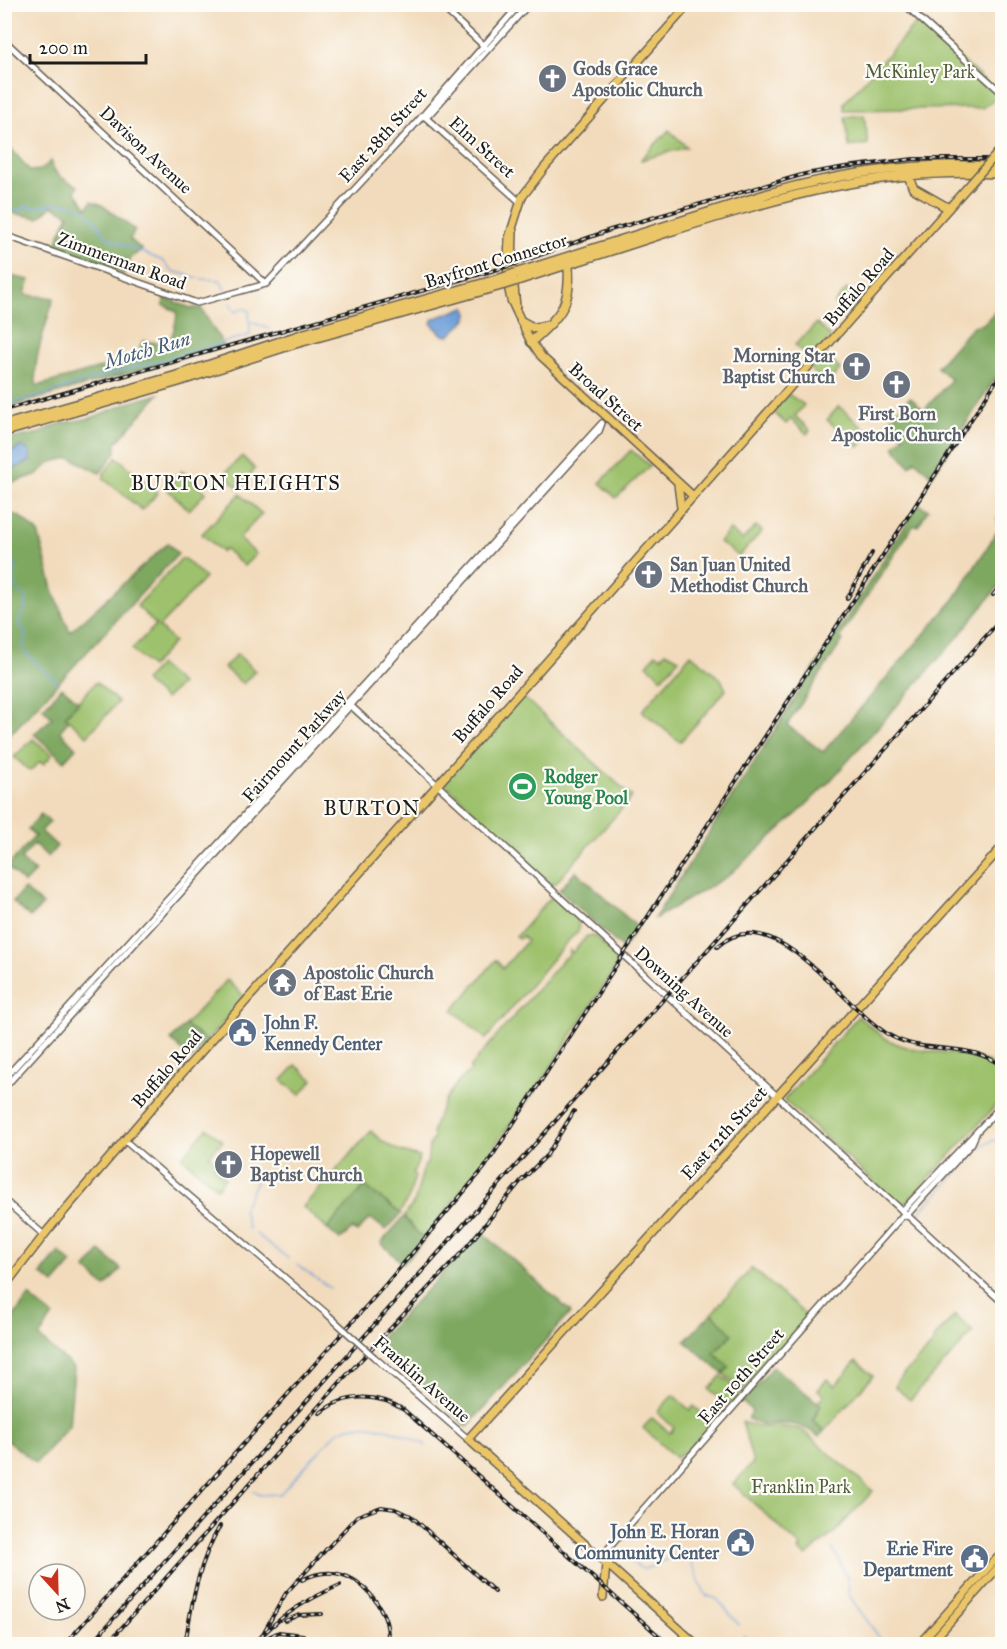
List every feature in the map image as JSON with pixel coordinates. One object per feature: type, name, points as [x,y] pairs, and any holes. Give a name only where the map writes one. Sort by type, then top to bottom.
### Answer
[{"type":"highway","name":"Bayfront Connector","points":[[4,432],[186,380],[294,344],[498,283],[790,187],[850,175],[1002,167]]},
{"type":"highway","name":"Bayfront Connector","points":[[907,171],[921,174],[1002,174]]},
{"type":"highway","points":[[907,171],[910,186],[948,208]]},
{"type":"highway","points":[[919,192],[921,174]]},
{"type":"highway","name":"Bayfront Connector","points":[[521,275],[547,271],[568,260]]},
{"type":"highway","points":[[531,342],[551,324],[566,305],[570,286],[568,260]]},
{"type":"highway","points":[[547,271],[559,273],[570,286]]},
{"type":"highway","name":"Bayfront Connector","points":[[4,425],[174,376],[306,333],[498,283]]},
{"type":"highway","points":[[521,321],[534,328],[551,324]]},
{"type":"main road","points":[[520,202],[539,174],[689,4]]},
{"type":"main road","name":"Buffalo Road","points":[[4,1287],[44,1235],[124,1140],[1002,148]]},
{"type":"main road","name":"Broad Street","points":[[520,202],[507,247],[507,273],[511,300],[531,342],[553,369],[604,421],[693,496]]},
{"type":"main road","points":[[678,482],[681,508]]},
{"type":"main road","name":"East 12th Street","points":[[468,1439],[1002,847]]},
{"type":"main road","name":"Franklin Avenue","points":[[468,1439],[696,1644]]},
{"type":"main road","points":[[919,1644],[1002,1552]]},
{"type":"main road","points":[[930,1644],[1002,1563]]},
{"type":"main road","points":[[603,1598],[606,1564]]},
{"type":"street","points":[[439,4],[486,48]]},
{"type":"street","name":"East 28th Street","points":[[486,48],[520,4]]},
{"type":"street","name":"East 28th Street","points":[[266,284],[529,4]]},
{"type":"street","points":[[904,4],[1002,93]]},
{"type":"street","name":"Davison Avenue","points":[[4,40],[266,284]]},
{"type":"street","name":"Elm Street","points":[[425,116],[520,202]]},
{"type":"street","name":"Zimmerman Road","points":[[4,235],[197,303],[266,284]]},
{"type":"street","name":"Fairmount Parkway","points":[[4,1080],[599,431],[604,421]]},
{"type":"street","name":"Fairmount Parkway","points":[[4,1088],[348,704]]},
{"type":"street","name":"Downing Avenue","points":[[348,704],[1002,1302]]},
{"type":"street","name":"East 10th Street","points":[[600,1558],[904,1214],[957,1150],[977,1133],[1002,1105]]},
{"type":"street","name":"Franklin Avenue","points":[[124,1140],[326,1313],[468,1439]]},
{"type":"street","points":[[4,1200],[44,1235]]},
{"type":"green space","name":"McKinley Park","points":[[918,21],[997,92],[997,97],[982,108],[844,110],[844,103]]},
{"type":"green space","points":[[864,115],[868,144],[849,147],[845,117]]},
{"type":"green space","points":[[669,130],[687,147],[641,160],[642,158]]},
{"type":"green space","points":[[9,146],[30,171],[41,170],[51,161],[57,174],[78,186],[75,191],[87,208],[92,201],[102,205],[135,230],[130,239],[142,250],[130,258],[124,274],[54,248],[69,214],[52,206],[39,218],[11,213],[5,223],[5,148]]},
{"type":"green space","points":[[5,275],[30,280],[25,293],[27,295],[54,298],[38,355],[35,377],[37,386],[139,357],[141,344],[144,341],[165,343],[168,341],[173,333],[177,315],[176,311],[163,305],[165,298],[191,308],[201,308],[224,346],[5,408]]},
{"type":"green space","points":[[847,289],[862,301],[847,316],[834,304]]},
{"type":"green space","points":[[1002,305],[1002,368],[932,476],[915,460],[910,466],[894,447],[904,436],[889,420],[910,397],[924,410],[951,380],[937,367],[973,326],[983,324]]},
{"type":"green space","points":[[817,323],[831,337],[811,360],[795,345]]},
{"type":"green space","points":[[823,353],[840,369],[827,384],[810,369]]},
{"type":"green space","points":[[159,394],[116,443],[116,452],[100,473],[71,458],[51,462],[36,475],[5,485],[5,440],[40,433],[58,424],[91,418],[128,403]]},
{"type":"green space","points":[[788,394],[804,405],[795,416],[810,430],[807,434],[791,419],[786,424],[772,411]]},
{"type":"green space","points":[[839,406],[870,434],[859,447],[827,420]]},
{"type":"green space","points":[[631,450],[650,466],[616,498],[600,483]]},
{"type":"green space","points":[[242,456],[255,469],[239,489],[224,474]]},
{"type":"green space","points":[[117,457],[158,493],[142,510],[104,479],[104,473]]},
{"type":"green space","points":[[182,471],[206,492],[189,510],[166,488]]},
{"type":"green space","points":[[240,494],[262,514],[239,538],[256,554],[244,566],[225,549],[222,552],[202,534]]},
{"type":"green space","points":[[919,504],[928,510],[918,526],[913,526],[840,637],[843,640],[787,725],[823,752],[955,598],[1002,524],[1002,582],[958,637],[831,780],[800,811],[728,876],[654,919]]},
{"type":"green space","points":[[5,512],[19,516],[38,532],[54,593],[70,632],[168,543],[178,554],[5,740]]},
{"type":"green space","points":[[1002,512],[1002,524],[997,520]]},
{"type":"green space","points":[[756,526],[762,531],[739,556],[719,542],[730,530],[742,540]]},
{"type":"green space","points":[[181,559],[185,559],[205,578],[159,627],[174,642],[151,667],[132,649],[156,625],[137,606]]},
{"type":"green space","points":[[666,652],[679,659],[662,678],[647,665],[656,653],[661,657]]},
{"type":"green space","points":[[237,654],[255,671],[243,684],[224,668]]},
{"type":"green space","points":[[691,654],[721,679],[726,690],[680,742],[642,711]]},
{"type":"green space","points":[[159,665],[181,684],[165,699],[144,681]]},
{"type":"green space","points":[[96,682],[118,702],[87,736],[65,716]]},
{"type":"green space","points":[[62,687],[79,702],[65,716],[69,720],[60,731],[76,748],[64,761],[34,734],[52,718],[43,708]]},
{"type":"green space","points":[[521,695],[632,797],[553,886],[444,783]]},
{"type":"green space","points":[[33,739],[52,755],[44,764],[40,762],[30,771],[14,757]]},
{"type":"green space","points":[[41,814],[50,822],[41,831],[57,846],[48,857],[34,844],[21,859],[35,872],[24,883],[7,867],[35,836],[28,829]]},
{"type":"green space","points":[[576,871],[637,927],[623,949],[559,890]]},
{"type":"green space","points":[[24,889],[43,905],[30,917],[13,902]]},
{"type":"green space","points":[[550,898],[554,898],[578,920],[579,930],[486,1039],[453,1010],[496,960],[503,968],[527,941],[522,936],[519,939],[516,937]]},
{"type":"green space","points":[[587,936],[595,936],[620,961],[535,1091],[424,1240],[404,1217],[415,1201],[424,1166],[427,1164],[429,1146],[434,1137],[432,1133],[446,1099],[456,1084],[470,1071],[471,1066],[564,958],[568,957],[570,950],[572,953]]},
{"type":"green space","points":[[227,980],[245,997],[207,1041],[185,1025]]},
{"type":"green space","points":[[858,1016],[882,1036],[905,1047],[974,1057],[1002,1071],[1002,1099],[909,1200],[899,1205],[784,1100]]},
{"type":"green space","points":[[185,1025],[207,1041],[191,1059],[171,1040]]},
{"type":"green space","points":[[296,1065],[313,1080],[300,1095],[282,1080]]},
{"type":"green space","points":[[207,1128],[223,1141],[209,1155],[218,1163],[214,1167],[225,1178],[217,1188],[182,1157]]},
{"type":"green space","points":[[371,1131],[393,1148],[420,1157],[413,1174],[415,1176],[409,1197],[400,1213],[365,1186],[327,1229],[303,1207]]},
{"type":"green space","points":[[365,1186],[401,1214],[386,1230],[370,1218],[357,1232],[352,1229],[340,1240],[327,1229]]},
{"type":"green space","points":[[404,1217],[424,1240],[403,1264],[381,1243]]},
{"type":"green space","points":[[482,1232],[571,1312],[467,1427],[377,1342]]},
{"type":"green space","points":[[100,1251],[121,1269],[105,1287],[86,1269]]},
{"type":"green space","points":[[59,1252],[72,1263],[54,1284],[41,1274]]},
{"type":"green space","points":[[752,1268],[805,1314],[805,1321],[743,1390],[723,1374],[729,1367],[714,1353],[731,1334],[712,1313]]},
{"type":"green space","points":[[29,1296],[53,1316],[39,1337],[74,1368],[69,1426],[36,1463],[4,1438],[5,1328]]},
{"type":"green space","points":[[712,1313],[732,1334],[714,1353],[729,1367],[723,1374],[685,1341]]},
{"type":"green space","points":[[955,1315],[973,1332],[910,1400],[895,1387],[897,1381],[935,1342],[933,1339]]},
{"type":"green space","points":[[856,1361],[873,1376],[824,1431],[813,1421],[821,1405],[817,1403],[824,1395],[818,1390],[827,1379],[835,1386]]},
{"type":"green space","points":[[773,1367],[821,1405],[813,1420],[824,1431],[819,1437],[798,1425],[757,1423],[748,1419],[752,1411],[742,1402]]},
{"type":"green space","points":[[721,1376],[742,1392],[729,1406],[709,1389]]},
{"type":"green space","points":[[673,1395],[690,1410],[694,1406],[713,1423],[691,1447],[676,1458],[643,1428],[652,1418],[670,1433],[674,1428],[657,1412]]},
{"type":"green space","name":"Franklin Park","points":[[742,1422],[750,1425],[802,1430],[873,1491],[835,1532],[806,1556],[799,1550],[801,1547],[733,1484],[753,1463]]},
{"type":"water","points":[[465,307],[468,313],[467,319],[449,336],[443,335],[431,323],[433,319]]},
{"type":"water","points":[[22,446],[30,452],[30,461],[5,473],[5,456]]},
{"type":"waterway","name":"Motch Run","points":[[4,212],[14,209],[22,211],[26,205],[33,208],[57,203],[78,206],[93,218],[108,238],[163,261],[172,271],[202,279],[220,280],[226,292]]},
{"type":"waterway","name":"Motch Run","points":[[4,404],[38,397],[81,382],[250,335],[249,311],[245,308],[235,312],[230,303]]},
{"type":"waterway","points":[[252,322],[269,329]]},
{"type":"waterway","points":[[4,530],[5,520]]},
{"type":"waterway","points":[[4,554],[16,564],[14,588],[27,597],[25,609],[19,620],[23,631],[27,634],[23,649],[57,682]]},
{"type":"waterway","name":"Motch Run","points":[[915,1217],[984,1144],[1002,1138]]},
{"type":"waterway","points":[[248,1229],[243,1208],[258,1178]]},
{"type":"waterway","points":[[256,1234],[288,1258]]},
{"type":"waterway","points":[[297,1265],[330,1288]]},
{"type":"waterway","points":[[253,1491],[260,1495],[280,1494],[335,1434],[356,1426],[393,1431],[426,1445]]},
{"type":"waterway","points":[[833,1549],[847,1577],[850,1597],[884,1644]]},
{"type":"waterway","points":[[617,1552],[642,1569],[674,1557],[688,1558],[706,1595],[717,1599],[739,1625]]},
{"type":"waterway","points":[[744,1636],[749,1639],[750,1644]]},
{"type":"railway","points":[[4,410],[509,266],[610,230],[805,174],[914,159],[1002,159]]},
{"type":"railway","points":[[65,1644],[386,1284],[485,1167],[1002,372]]},
{"type":"railway","points":[[847,599],[872,553]]},
{"type":"railway","points":[[993,595],[1002,584]]},
{"type":"railway","points":[[91,1644],[1002,618]]},
{"type":"railway","points":[[717,947],[740,935],[764,936],[787,947],[811,965],[857,1009],[897,1039],[924,1046],[977,1054],[1002,1066]]},
{"type":"railway","points":[[107,1644],[343,1379],[464,1250],[520,1182],[547,1155],[574,1111]]},
{"type":"railway","points":[[320,1413],[340,1402],[361,1398],[383,1400],[404,1410],[668,1644]]},
{"type":"railway","points":[[261,1637],[286,1593],[357,1516],[381,1507],[395,1509],[411,1516],[495,1592]]},
{"type":"railway","points":[[185,1644],[201,1569],[220,1526]]},
{"type":"railway","points":[[302,1580],[328,1573],[335,1573],[354,1580]]},
{"type":"railway","points":[[356,1581],[370,1593],[384,1617],[387,1626],[387,1644]]},
{"type":"railway","points":[[254,1644],[273,1625],[294,1610],[340,1585]]},
{"type":"railway","points":[[285,1621],[299,1615],[322,1614]]},
{"type":"railway","points":[[264,1639],[279,1632],[303,1635]]},
{"type":"railway","points":[[268,1641],[279,1639],[291,1642]]},
{"type":"place","name":"Gods Grace Apostolic Church","points":[[552,79]]},
{"type":"place","name":"Morning Star Baptist Church","points":[[856,366]]},
{"type":"place","name":"First Born Apostolic Church","points":[[897,385]]},
{"type":"place","name":"San Juan United Methodist Church","points":[[649,575]]},
{"type":"place","name":"Rodger Young Pool","points":[[523,787]]},
{"type":"place","name":"Apostolic Church of East Erie","points":[[283,983]]},
{"type":"place","name":"John F. Kennedy Center","points":[[243,1033]]},
{"type":"place","name":"Hopewell Baptist Church","points":[[229,1164]]},
{"type":"place","name":"John E. Horan Community Center","points":[[740,1542]]},
{"type":"place","name":"Erie Fire Department","points":[[974,1559]]},
{"type":"district","name":"BURTON HEIGHTS","points":[[236,483]]},
{"type":"district","name":"BURTON","points":[[372,808]]}]
